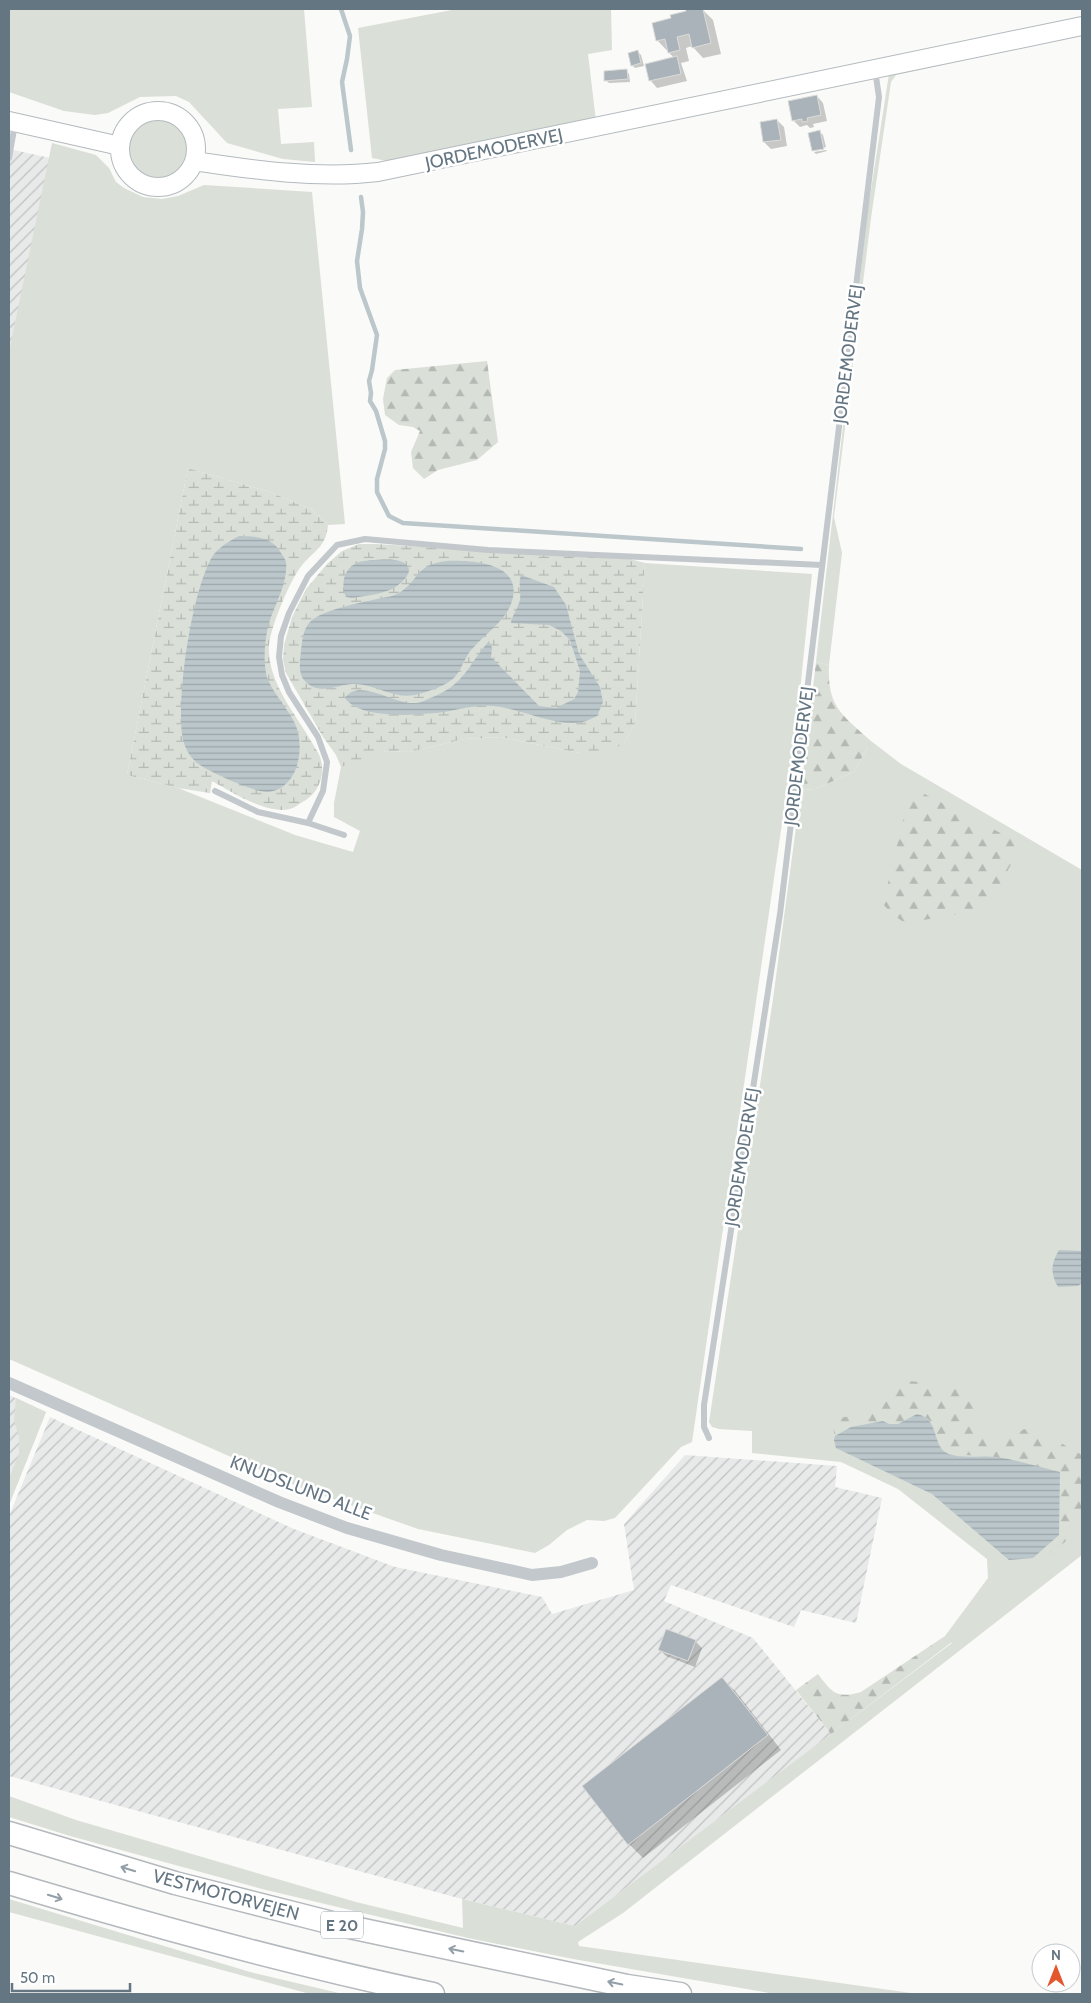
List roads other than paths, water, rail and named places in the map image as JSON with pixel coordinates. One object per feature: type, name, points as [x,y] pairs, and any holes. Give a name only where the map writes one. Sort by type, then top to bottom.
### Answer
[{"type":"highway","name":"VESTMOTORVEJEN","points":[[9,1833],[175,1883],[340,1925],[627,1986],[680,1994]]},
{"type":"highway","points":[[9,1883],[146,1924],[349,1976],[433,1994]]},
{"type":"highway","points":[[146,1924],[220,1958],[367,1994]]},
{"type":"street","name":"JORDEMODERVEJ","points":[[195,155],[287,171],[338,176],[394,170],[1082,26]]},
{"type":"street","points":[[163,112],[174,115],[188,126],[193,135],[195,155],[188,172],[176,182],[166,186],[150,186],[140,182],[128,171],[121,157],[121,141],[128,126],[136,118],[146,113],[163,112]]},
{"type":"street","points":[[12,122],[121,141]]},
{"type":"street","name":"KNUDSLUND ALLE","points":[[9,1383],[279,1502],[347,1528],[440,1555],[532,1575],[561,1572],[592,1563]]},
{"type":"lane","name":"JORDEMODERVEJ","points":[[709,1438],[704,1426],[704,1406],[780,914],[879,97],[875,70]]},
{"type":"lane","points":[[9,158],[12,122]]},
{"type":"lane","points":[[308,823],[323,791],[327,762],[318,737],[289,692],[282,675],[279,657],[281,636],[289,613],[308,576],[337,546],[365,539],[488,550],[822,565]]},
{"type":"lane","points":[[215,791],[258,812],[308,823],[344,835]]},
{"type":"waterway","points":[[341,9],[350,36],[342,82],[351,150]]},
{"type":"waterway","points":[[361,197],[363,212],[362,229],[357,261],[360,288],[377,335],[369,381],[370,401],[376,411],[385,441],[385,449],[377,479],[377,492],[389,516],[403,523],[801,549]]}]
